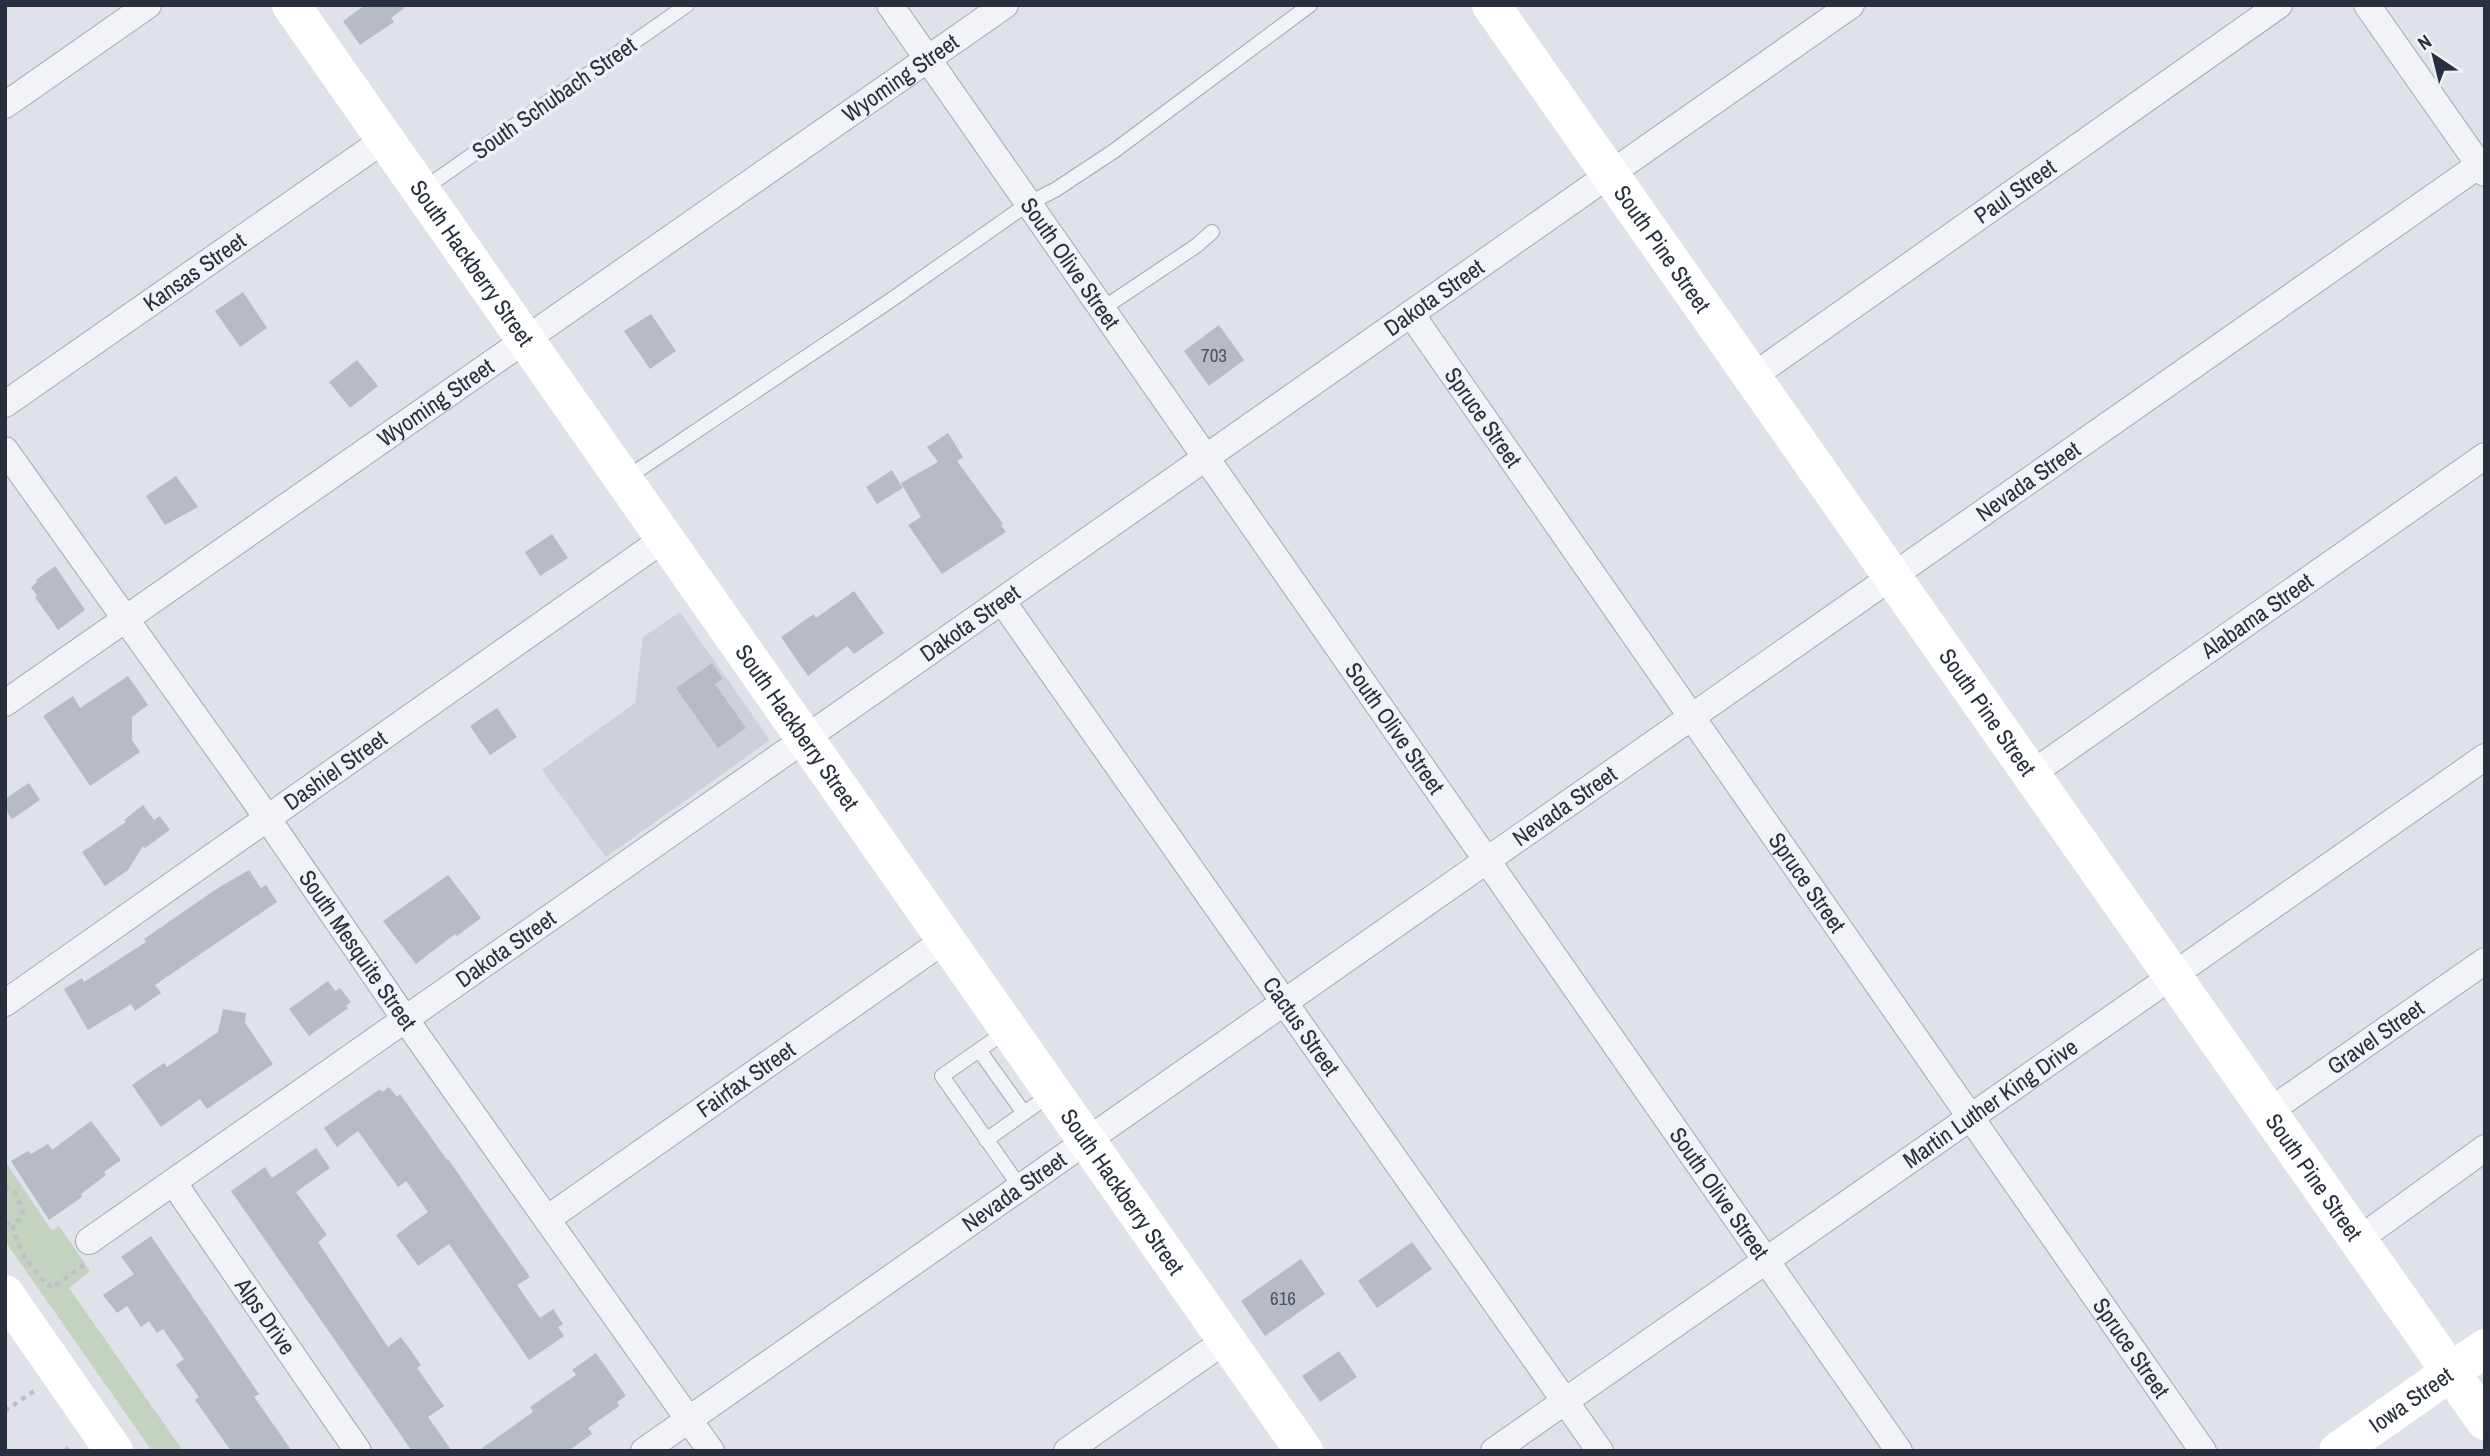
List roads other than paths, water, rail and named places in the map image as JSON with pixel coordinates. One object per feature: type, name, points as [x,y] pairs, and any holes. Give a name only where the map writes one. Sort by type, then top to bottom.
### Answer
[{"type":"main road","name":"South Hackberry Street","points":[[291,5],[946,939],[994,1040],[1039,1103],[1087,1140],[1304,1451]]},
{"type":"main road","name":"South Pine Street","points":[[1491,5],[2485,1421]]},
{"type":"main road","points":[[5,1294],[110,1449]]},
{"type":"main road","name":"Iowa Street","points":[[2338,1451],[2485,1348]]},
{"type":"street","points":[[5,105],[148,5]]},
{"type":"street","name":"South Olive Street","points":[[890,5],[1899,1451]]},
{"type":"street","name":"Wyoming Street","points":[[5,703],[1005,5]]},
{"type":"street","name":"Dakota Street","points":[[89,1241],[1851,5]]},
{"type":"street","name":"Paul Street","points":[[1752,377],[2279,5]]},
{"type":"street","points":[[2367,5],[2483,166]]},
{"type":"street","name":"Kansas Street","points":[[5,404],[385,139]]},
{"type":"street","name":"Nevada Street","points":[[643,1451],[1892,576],[2483,166]]},
{"type":"street","name":"Spruce Street","points":[[1411,314],[2203,1451]]},
{"type":"street","name":"South Mesquite Street","points":[[5,450],[15,477],[124,619],[711,1451]]},
{"type":"street","name":"Alabama Street","points":[[2031,774],[2485,456]]},
{"type":"street","name":"Dashiel Street","points":[[5,1003],[665,538]]},
{"type":"street","name":"Cactus Street","points":[[1002,601],[1600,1451]]},
{"type":"street","name":"Martin Luther King Drive","points":[[1494,1451],[2485,757]]},
{"type":"street","name":"Fairfax Street","points":[[547,1219],[946,939]]},
{"type":"street","name":"Gravel Street","points":[[2268,1112],[2485,961]]},
{"type":"street","points":[[2358,1240],[2485,1149]]},
{"type":"street","name":"Alps Drive","points":[[173,1182],[358,1451]]},
{"type":"street","points":[[1067,1451],[1226,1340]]},
{"type":"lane","name":"South Schubach Street","points":[[420,191],[687,5]]},
{"type":"lane","points":[[624,480],[891,300],[1029,203],[1055,190],[1114,151],[1310,5]]},
{"type":"lane","points":[[1102,309],[1196,246],[1212,232]]},
{"type":"lane","points":[[994,1040],[942,1076],[1020,1187]]},
{"type":"lane","points":[[986,1140],[1039,1103]]}]
